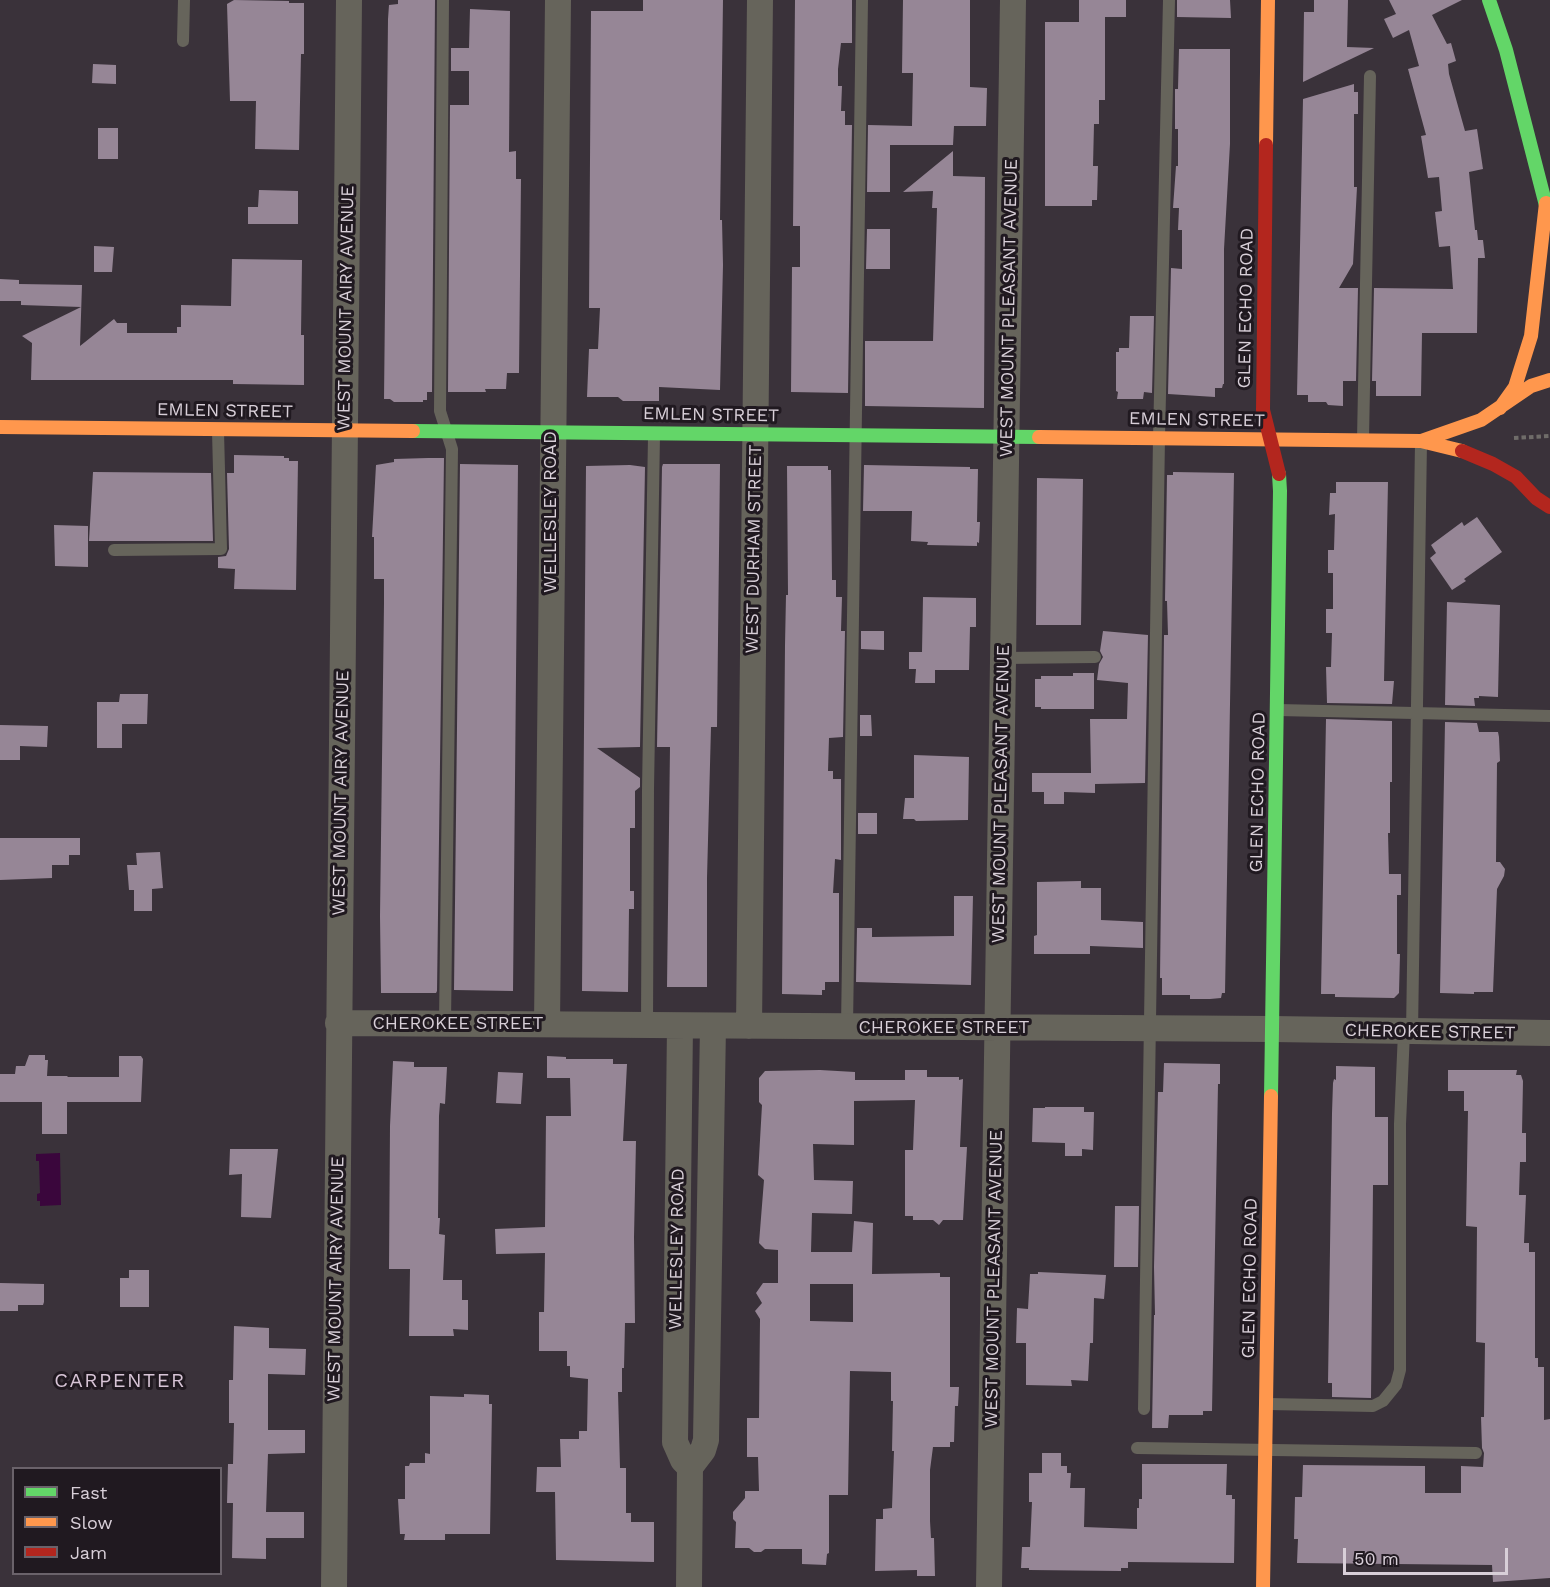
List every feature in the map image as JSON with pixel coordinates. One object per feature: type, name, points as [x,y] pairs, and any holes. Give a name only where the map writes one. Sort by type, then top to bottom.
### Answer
[{"type":"main road","name":"GLEN ECHO ROAD","points":[[1263,1587],[1280,491],[1278,467],[1263,410],[1268,0]]},
{"type":"main road","points":[[1489,0],[1506,50],[1548,209],[1526,356],[1515,387],[1500,408],[1498,422]]},
{"type":"main road","name":"EMLEN STREET","points":[[1421,441],[1481,420],[1531,386],[1550,380]]},
{"type":"main road","name":"EMLEN STREET","points":[[0,427],[1421,441],[1469,453],[1516,477],[1549,512]]},
{"type":"main road","points":[[1504,455],[1516,477]]},
{"type":"street","name":"WEST MOUNT AIRY AVENUE","points":[[334,1587],[349,0]]},
{"type":"street","name":"WELLESLEY ROAD","points":[[547,1024],[558,0]]},
{"type":"street","name":"WEST DURHAM STREET","points":[[749,1026],[759,0]]},
{"type":"street","name":"WEST MOUNT PLEASANT AVENUE","points":[[989,1587],[1013,0]]},
{"type":"street","name":"CHEROKEE STREET","points":[[338,1023],[1550,1033]]},
{"type":"street","name":"WELLESLEY ROAD","points":[[680,1026],[706,1440],[703,1450],[690,1467],[689,1587]]},
{"type":"street","name":"WELLESLEY ROAD","points":[[693,1250],[713,1026]]},
{"type":"lane","points":[[183,40],[184,0]]},
{"type":"lane","points":[[443,0],[440,411],[450,441],[452,456],[445,1023]]},
{"type":"lane","points":[[847,1027],[862,0]]},
{"type":"lane","points":[[1144,1409],[1159,438],[1169,0]]},
{"type":"lane","points":[[1363,440],[1370,76]]},
{"type":"lane","points":[[114,550],[221,549],[218,429]]},
{"type":"lane","points":[[647,1026],[654,432]]},
{"type":"lane","points":[[1266,1404],[1373,1406],[1383,1401],[1396,1385],[1400,1370],[1400,1124],[1408,1032],[1421,441]]},
{"type":"lane","points":[[1004,658],[1095,657]]},
{"type":"lane","points":[[1277,710],[1416,715],[1550,716]]},
{"type":"lane","points":[[1137,1448],[1476,1453]]},
{"type":"path","points":[[1514,438],[1550,436]]},
{"type":"shaded area","points":[[60,1153],[61,1205],[40,1206],[40,1201],[37,1201],[37,1194],[40,1193],[39,1161],[36,1161],[36,1154]]},
{"type":"building","points":[[234,0],[304,3],[299,150],[255,149],[256,101],[230,101],[227,4]]},
{"type":"building","points":[[398,0],[435,0],[432,392],[427,392],[427,400],[423,402],[394,402],[384,399],[388,19],[389,5],[398,4]]},
{"type":"building","points":[[643,0],[723,0],[720,220],[722,220],[723,265],[720,390],[659,387],[659,401],[623,401],[618,397],[587,397],[589,349],[598,349],[600,308],[589,308],[591,11],[643,11]]},
{"type":"building","points":[[795,0],[852,0],[852,43],[841,43],[838,69],[838,86],[842,86],[841,111],[845,111],[845,125],[852,125],[848,393],[791,392],[792,267],[800,267],[800,226],[793,226]]},
{"type":"building","points":[[903,0],[970,0],[970,87],[987,88],[986,126],[954,126],[953,145],[890,145],[890,192],[867,192],[868,125],[912,126],[913,73],[902,73]]},
{"type":"building","points":[[1079,0],[1126,0],[1126,17],[1105,17],[1105,100],[1099,100],[1099,124],[1094,124],[1093,166],[1098,166],[1097,200],[1092,200],[1092,206],[1045,206],[1045,22],[1079,22]]},
{"type":"building","points":[[1177,0],[1230,0],[1231,18],[1177,17]]},
{"type":"building","points":[[1314,0],[1348,0],[1347,47],[1374,48],[1303,82],[1304,12],[1314,12]]},
{"type":"building","points":[[1389,0],[1462,0],[1432,15],[1447,44],[1451,43],[1456,61],[1448,64],[1449,74],[1465,131],[1477,129],[1483,169],[1469,172],[1475,230],[1477,230],[1478,240],[1483,240],[1485,258],[1478,258],[1477,333],[1422,333],[1421,396],[1376,396],[1376,381],[1372,381],[1374,288],[1453,289],[1450,246],[1439,247],[1435,212],[1442,211],[1439,177],[1428,178],[1421,136],[1426,135],[1408,69],[1419,66],[1409,30],[1393,38],[1384,19],[1396,14]]},
{"type":"building","points":[[470,9],[510,11],[509,152],[516,151],[516,179],[521,179],[519,373],[507,373],[506,389],[485,389],[486,392],[448,392],[450,105],[469,105],[469,71],[451,71],[451,48],[469,48]]},
{"type":"building","points":[[1179,49],[1230,49],[1230,144],[1224,249],[1224,384],[1222,388],[1215,388],[1215,397],[1168,394],[1171,268],[1182,269],[1182,230],[1178,230],[1179,208],[1173,208],[1176,166],[1178,166],[1175,89],[1178,89]]},
{"type":"building","points":[[93,64],[116,65],[116,84],[92,83]]},
{"type":"building","points":[[1354,84],[1354,92],[1358,92],[1358,114],[1354,114],[1354,187],[1357,187],[1353,264],[1339,288],[1358,288],[1356,381],[1343,381],[1343,406],[1328,405],[1326,402],[1308,402],[1308,395],[1297,395],[1303,99]]},
{"type":"building","points":[[98,128],[118,128],[118,159],[98,159]]},
{"type":"building","points":[[953,151],[953,176],[985,177],[984,408],[865,406],[865,341],[933,341],[937,208],[932,208],[933,191],[903,192]]},
{"type":"building","points":[[259,190],[298,191],[298,224],[248,224],[248,207],[258,207]]},
{"type":"building","points":[[867,229],[890,229],[890,269],[866,269]]},
{"type":"building","points":[[94,246],[114,247],[112,272],[94,272]]},
{"type":"building","points":[[232,259],[302,260],[301,335],[304,335],[304,385],[233,384],[233,380],[31,380],[32,343],[22,336],[81,307],[21,305],[21,301],[0,301],[0,279],[19,280],[19,284],[82,285],[80,346],[114,319],[117,323],[127,323],[127,333],[177,333],[177,327],[181,327],[181,305],[231,306]]},
{"type":"building","points":[[1130,316],[1154,316],[1152,393],[1144,392],[1143,399],[1117,399],[1116,352],[1119,352],[1119,348],[1129,348]]},
{"type":"building","points":[[234,455],[284,456],[284,458],[289,458],[289,461],[298,461],[296,590],[234,589],[235,569],[218,568],[218,557],[226,556],[229,549],[227,473],[234,473]]},
{"type":"building","points":[[444,458],[437,991],[436,993],[381,993],[384,579],[374,579],[374,537],[372,537],[376,465],[394,462],[394,459]]},
{"type":"building","points":[[460,464],[518,465],[513,991],[454,990]]},
{"type":"building","points":[[663,464],[720,464],[717,727],[711,727],[707,987],[667,987],[670,747],[657,747]]},
{"type":"building","points":[[864,465],[978,469],[977,522],[980,522],[977,546],[927,545],[928,542],[911,541],[912,511],[863,511]]},
{"type":"building","points":[[586,466],[645,467],[640,747],[597,748],[640,778],[640,787],[635,791],[635,828],[630,828],[630,891],[634,891],[634,909],[629,909],[628,992],[582,991]]},
{"type":"building","points":[[787,466],[828,466],[828,470],[831,470],[832,580],[836,580],[836,597],[842,597],[841,631],[845,631],[843,737],[829,738],[828,771],[833,771],[833,779],[841,779],[841,860],[835,859],[833,893],[839,893],[839,982],[825,982],[822,995],[782,994],[785,645],[786,595],[788,595]]},
{"type":"building","points":[[93,472],[211,473],[213,541],[89,541]]},
{"type":"building","points":[[1173,472],[1234,473],[1225,993],[1222,993],[1221,998],[1210,999],[1190,999],[1190,995],[1162,995],[1162,978],[1160,978],[1164,635],[1168,635],[1167,601],[1165,601],[1167,475],[1173,475]]},
{"type":"building","points":[[1037,478],[1083,479],[1081,625],[1036,625]]},
{"type":"building","points":[[1336,482],[1388,482],[1384,681],[1394,681],[1392,704],[1327,703],[1326,667],[1331,667],[1332,633],[1326,633],[1326,609],[1333,609],[1333,573],[1328,573],[1328,550],[1334,550],[1335,514],[1329,515],[1330,493],[1336,493]]},
{"type":"building","points":[[1477,517],[1502,552],[1452,590],[1430,558],[1436,553],[1431,545],[1462,522],[1464,526]]},
{"type":"building","points":[[54,525],[88,526],[88,567],[55,566]]},
{"type":"building","points":[[923,597],[976,598],[976,627],[970,627],[969,670],[935,670],[935,683],[915,683],[916,669],[909,669],[909,652],[922,652]]},
{"type":"building","points":[[1447,602],[1500,605],[1498,697],[1479,696],[1479,698],[1474,698],[1475,706],[1445,705]]},
{"type":"building","points":[[861,631],[884,631],[884,650],[861,649]]},
{"type":"building","points":[[1103,631],[1148,635],[1145,783],[1095,784],[1095,793],[1064,792],[1064,804],[1044,804],[1044,792],[1032,792],[1032,773],[1091,773],[1090,719],[1127,719],[1128,683],[1097,680],[1099,664],[1103,657],[1100,651]]},
{"type":"building","points":[[1073,673],[1094,673],[1094,709],[1035,707],[1035,679],[1041,679],[1041,676],[1073,676]]},
{"type":"building","points":[[120,694],[148,694],[147,724],[122,724],[122,748],[97,748],[97,702],[119,702]]},
{"type":"building","points":[[860,715],[871,715],[872,736],[860,736]]},
{"type":"building","points":[[1326,719],[1392,721],[1392,782],[1390,782],[1390,833],[1388,833],[1389,874],[1401,874],[1401,895],[1397,895],[1399,993],[1394,998],[1335,997],[1335,994],[1321,994]]},
{"type":"building","points":[[1445,722],[1477,723],[1479,732],[1498,732],[1499,737],[1496,862],[1500,862],[1505,869],[1497,889],[1493,992],[1440,993]]},
{"type":"building","points":[[0,725],[48,726],[47,747],[20,746],[20,760],[0,760]]},
{"type":"building","points":[[914,755],[969,757],[968,820],[903,819],[905,798],[914,798]]},
{"type":"building","points":[[858,813],[877,813],[877,834],[858,834]]},
{"type":"building","points":[[0,838],[80,838],[80,855],[69,855],[69,865],[52,865],[52,878],[0,880]]},
{"type":"building","points":[[160,852],[163,888],[152,889],[152,911],[134,911],[134,890],[129,890],[127,865],[137,865],[136,853]]},
{"type":"building","points":[[1081,881],[1081,888],[1101,888],[1101,920],[1143,922],[1143,948],[1090,946],[1090,954],[1034,954],[1034,936],[1037,935],[1037,882]]},
{"type":"building","points":[[954,896],[973,896],[971,985],[856,982],[857,928],[872,928],[872,937],[954,936]]},
{"type":"building","points":[[29,1055],[45,1055],[45,1060],[48,1060],[47,1076],[67,1077],[119,1077],[119,1056],[141,1056],[143,1059],[141,1102],[67,1102],[67,1134],[42,1134],[42,1102],[0,1102],[0,1074],[15,1074],[16,1066],[25,1066]]},
{"type":"building","points":[[547,1056],[566,1057],[566,1059],[613,1059],[613,1064],[627,1064],[623,1141],[636,1141],[635,1323],[625,1323],[622,1392],[618,1392],[620,1468],[626,1468],[626,1513],[631,1513],[631,1522],[654,1522],[654,1562],[556,1560],[555,1492],[536,1492],[537,1467],[561,1467],[560,1439],[579,1439],[579,1431],[587,1431],[588,1379],[570,1377],[567,1351],[539,1351],[539,1312],[544,1312],[545,1253],[496,1254],[495,1229],[545,1227],[546,1116],[571,1116],[570,1078],[547,1078]]},
{"type":"building","points":[[393,1061],[414,1062],[414,1067],[447,1067],[445,1104],[440,1103],[439,1116],[438,1218],[440,1218],[439,1234],[445,1235],[443,1280],[462,1280],[462,1300],[468,1300],[468,1330],[453,1329],[454,1336],[409,1336],[410,1269],[389,1269]]},
{"type":"building","points":[[1164,1063],[1220,1064],[1212,1411],[1203,1411],[1203,1415],[1169,1415],[1168,1428],[1152,1428],[1158,1092],[1163,1092]]},
{"type":"building","points":[[1336,1066],[1375,1067],[1375,1117],[1388,1117],[1388,1185],[1373,1185],[1371,1398],[1332,1397],[1332,1383],[1328,1383],[1332,1113]]},
{"type":"building","points":[[905,1070],[927,1070],[927,1077],[963,1079],[960,1147],[967,1147],[963,1220],[943,1220],[939,1225],[933,1220],[913,1220],[913,1216],[905,1216],[905,1150],[913,1150],[915,1100],[854,1101],[854,1145],[813,1144],[814,1180],[853,1181],[852,1214],[812,1213],[811,1252],[852,1252],[854,1221],[873,1223],[872,1274],[940,1273],[940,1277],[950,1277],[950,1387],[959,1387],[958,1406],[955,1406],[954,1442],[950,1442],[950,1447],[933,1447],[930,1470],[930,1521],[931,1538],[934,1538],[935,1576],[917,1576],[917,1570],[875,1571],[876,1519],[883,1519],[883,1509],[892,1508],[894,1451],[892,1451],[891,1372],[850,1371],[848,1495],[829,1495],[829,1553],[826,1565],[802,1564],[802,1549],[765,1549],[761,1552],[754,1552],[749,1548],[735,1548],[736,1522],[733,1519],[733,1512],[745,1498],[745,1491],[759,1491],[758,1457],[747,1457],[747,1418],[759,1418],[760,1319],[755,1311],[762,1303],[756,1293],[763,1283],[778,1283],[778,1250],[765,1249],[759,1243],[764,1180],[758,1175],[762,1105],[759,1102],[759,1078],[765,1071],[855,1072],[855,1080],[905,1080]],"holes":[[[810,1284],[853,1284],[853,1322],[810,1321]]]},
{"type":"building","points":[[1448,1070],[1517,1070],[1516,1075],[1521,1075],[1523,1081],[1522,1133],[1526,1133],[1526,1162],[1520,1162],[1519,1195],[1526,1195],[1524,1243],[1529,1243],[1529,1252],[1535,1252],[1535,1358],[1538,1358],[1538,1367],[1544,1367],[1544,1420],[1550,1419],[1550,1578],[1493,1582],[1492,1565],[1297,1563],[1298,1539],[1294,1539],[1295,1497],[1302,1497],[1303,1465],[1425,1466],[1425,1493],[1461,1493],[1461,1466],[1483,1467],[1481,1417],[1484,1417],[1485,1343],[1476,1342],[1477,1227],[1466,1226],[1468,1111],[1464,1111],[1464,1091],[1448,1091]]},
{"type":"building","points":[[498,1072],[523,1073],[521,1104],[496,1103]]},
{"type":"building","points":[[1084,1107],[1084,1112],[1094,1112],[1093,1150],[1082,1149],[1082,1156],[1065,1156],[1065,1143],[1032,1142],[1033,1108]]},
{"type":"building","points":[[230,1149],[278,1149],[271,1218],[241,1217],[242,1174],[229,1175]]},
{"type":"building","points":[[1115,1206],[1139,1206],[1138,1267],[1114,1267]]},
{"type":"building","points":[[129,1270],[149,1270],[149,1307],[120,1307],[120,1278],[129,1278]]},
{"type":"building","points":[[1038,1272],[1106,1275],[1104,1299],[1094,1298],[1093,1343],[1090,1343],[1088,1381],[1071,1380],[1072,1386],[1026,1385],[1026,1343],[1016,1343],[1017,1308],[1028,1309],[1030,1274],[1038,1274]]},
{"type":"building","points":[[0,1283],[44,1284],[43,1305],[18,1305],[18,1311],[0,1311]]},
{"type":"building","points":[[234,1326],[269,1328],[269,1348],[306,1349],[305,1375],[268,1374],[268,1430],[305,1430],[305,1453],[268,1454],[266,1512],[304,1512],[304,1538],[266,1538],[266,1559],[232,1558],[233,1503],[227,1503],[228,1464],[233,1464],[234,1423],[229,1423],[229,1380],[233,1380]]},
{"type":"building","points":[[464,1394],[489,1395],[489,1404],[492,1404],[490,1534],[445,1534],[445,1540],[404,1540],[405,1534],[400,1534],[398,1499],[405,1499],[405,1466],[409,1466],[410,1463],[425,1463],[425,1453],[430,1454],[430,1396],[464,1397]]},
{"type":"building","points":[[1042,1453],[1061,1453],[1061,1466],[1067,1466],[1067,1473],[1071,1473],[1070,1488],[1085,1488],[1084,1527],[1137,1529],[1137,1508],[1139,1508],[1139,1499],[1142,1499],[1142,1464],[1227,1464],[1226,1495],[1232,1495],[1232,1499],[1235,1499],[1234,1563],[1128,1562],[1128,1568],[1121,1568],[1121,1571],[1021,1568],[1022,1547],[1030,1547],[1032,1502],[1029,1502],[1029,1473],[1042,1473]]},
{"type":"traffic: fast","points":[[1489,0],[1506,50],[1550,221]]},
{"type":"traffic: fast","points":[[413,431],[1039,437]]},
{"type":"traffic: fast","points":[[1271,1096],[1279,474]]},
{"type":"traffic: slow","points":[[1266,145],[1268,0]]},
{"type":"traffic: slow","points":[[1500,408],[1515,387],[1531,336],[1546,203]]},
{"type":"traffic: slow","points":[[1421,441],[1481,420],[1531,386],[1550,380]]},
{"type":"traffic: slow","points":[[0,427],[413,431]]},
{"type":"traffic: slow","points":[[1039,437],[1421,441],[1462,451]]},
{"type":"traffic: slow","points":[[1263,1587],[1271,1096]]},
{"type":"traffic: jam","points":[[1266,145],[1263,410],[1279,474]]},
{"type":"traffic: jam","points":[[1462,451],[1516,477],[1536,498],[1550,507]]},
{"type":"district","name":"CARPENTER","points":[[120,1381]]}]
